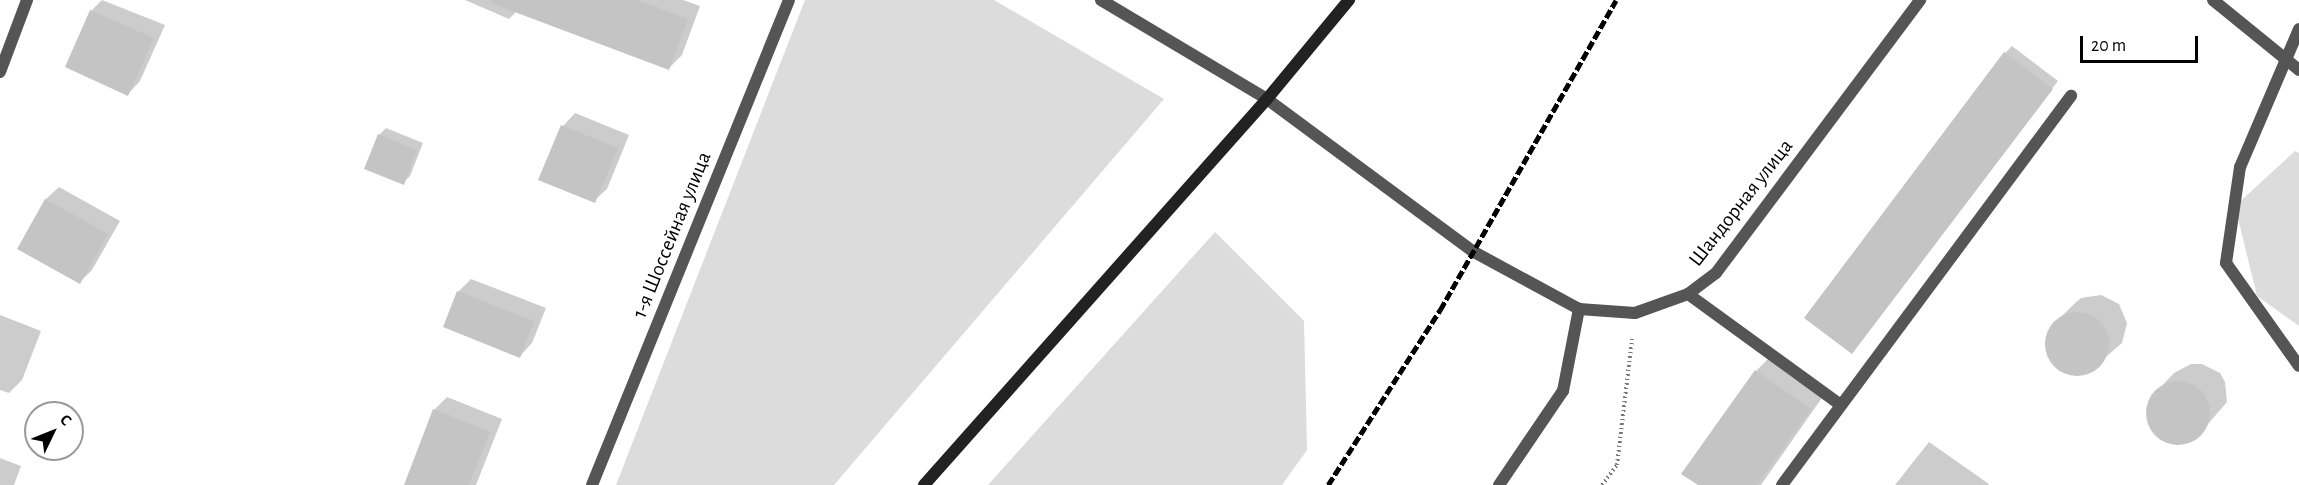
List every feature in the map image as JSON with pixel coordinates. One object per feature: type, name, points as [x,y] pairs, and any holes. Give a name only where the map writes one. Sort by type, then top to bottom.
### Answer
[{"type":"main road","points":[[924,485],[1267,99],[1349,0]]},
{"type":"street","points":[[0,72],[27,0]]},
{"type":"street","name":"1-я Шоссейная улица","points":[[592,485],[789,0]]},
{"type":"street","name":"Шандорная улица","points":[[1101,0],[1267,99],[1474,252],[1579,309],[1635,313],[1688,294],[1716,273],[1920,0]]},
{"type":"street","points":[[2213,0],[2299,70]]},
{"type":"street","points":[[2299,29],[2240,167],[2226,263],[2299,366]]},
{"type":"street","points":[[1782,485],[2072,96]]},
{"type":"street","points":[[1688,294],[1841,405]]},
{"type":"street","points":[[1499,485],[1563,391],[1579,309]]},
{"type":"path","points":[[1602,485],[1617,465],[1635,313]]},
{"type":"shaded area","points":[[805,0],[994,0],[1164,99],[834,485],[616,485]]},
{"type":"shaded area","points":[[2295,151],[2299,153],[2299,326],[2257,296],[2235,206]]},
{"type":"shaded area","points":[[1215,232],[1304,321],[1307,450],[1282,485],[988,485]]},
{"type":"building","points":[[492,0],[637,0],[688,19],[669,70],[491,3]]},
{"type":"building","points":[[90,10],[154,38],[128,96],[65,67]]},
{"type":"building","points":[[2004,52],[2053,89],[1852,354],[1804,318]]},
{"type":"building","points":[[561,125],[618,148],[595,203],[538,180]]},
{"type":"building","points":[[378,134],[417,150],[404,185],[364,169]]},
{"type":"building","points":[[45,199],[108,234],[80,284],[17,249]]},
{"type":"building","points":[[457,291],[534,321],[520,358],[443,327]]},
{"type":"building","points":[[2077,312],[2095,318],[2103,326],[2109,344],[2103,362],[2095,370],[2077,376],[2059,370],[2051,362],[2045,344],[2051,326],[2059,318]]},
{"type":"building","points":[[1755,370],[1811,409],[1757,485],[1698,485],[1681,474]]},
{"type":"building","points":[[2178,381],[2196,387],[2204,395],[2210,413],[2204,431],[2196,439],[2178,445],[2160,439],[2152,431],[2146,413],[2152,395],[2160,387]]},
{"type":"building","points":[[433,409],[490,432],[469,485],[404,485]]},
{"type":"railway","points":[[1328,485],[1440,310],[1616,0]]}]
